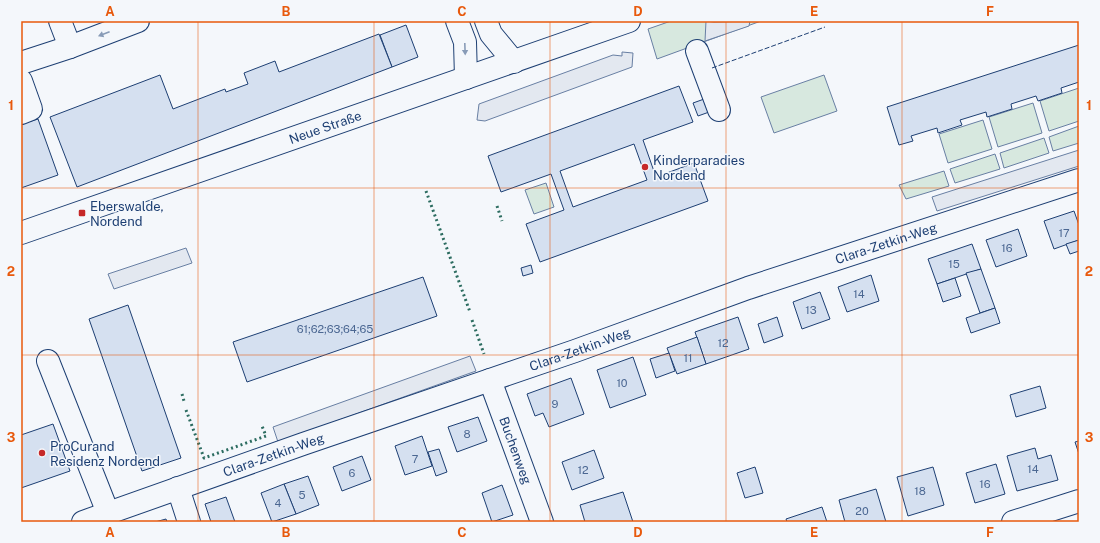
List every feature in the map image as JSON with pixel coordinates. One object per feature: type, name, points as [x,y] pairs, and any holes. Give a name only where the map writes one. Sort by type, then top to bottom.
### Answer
[{"type":"street","points":[[60,21],[70,48]]},
{"type":"street","points":[[457,21],[465,42],[466,78]]},
{"type":"street","points":[[486,21],[491,34],[514,62]]},
{"type":"street","points":[[21,63],[70,48],[134,22]]},
{"type":"street","name":"Neue Straße","points":[[21,233],[514,62],[618,23]]},
{"type":"street","points":[[697,51],[719,110]]},
{"type":"street","points":[[21,81],[31,109],[21,113]]},
{"type":"street","name":"Clara-Zetkin-Weg","points":[[98,518],[178,488],[490,380],[748,288],[1079,180]]},
{"type":"street","points":[[48,361],[98,518]]},
{"type":"street","name":"Buchenweg","points":[[490,380],[542,522]]},
{"type":"street","points":[[178,488],[189,522]]},
{"type":"street","points":[[1013,522],[1078,505]]},
{"type":"shaded area","points":[[671,21],[761,21],[657,59],[648,29]]},
{"type":"shaded area","points":[[706,21],[750,21],[749,26],[705,41]]},
{"type":"shaded area","points":[[622,52],[633,53],[632,67],[485,121],[477,120],[479,104],[613,55],[622,56]]},
{"type":"shaded area","points":[[824,75],[837,111],[774,133],[761,97]]},
{"type":"shaded area","points":[[1079,88],[1079,121],[1049,131],[1040,101]]},
{"type":"shaded area","points":[[1033,103],[1042,133],[998,147],[989,117]]},
{"type":"shaded area","points":[[983,120],[992,149],[948,163],[939,134]]},
{"type":"shaded area","points":[[1079,126],[1079,143],[1053,151],[1049,137]]},
{"type":"shaded area","points":[[1044,138],[1049,153],[1004,168],[1000,153]]},
{"type":"shaded area","points":[[1079,150],[1079,166],[937,211],[932,197]]},
{"type":"shaded area","points":[[995,154],[1000,169],[955,183],[950,169]]},
{"type":"shaded area","points":[[944,171],[949,186],[906,199],[899,185]]},
{"type":"shaded area","points":[[546,183],[554,207],[534,214],[525,190]]},
{"type":"shaded area","points":[[186,248],[192,263],[114,289],[108,274]]},
{"type":"shaded area","points":[[470,356],[476,371],[278,442],[273,427]]},
{"type":"building","points":[[406,25],[418,57],[392,67],[380,35]]},
{"type":"building","points":[[379,34],[392,67],[77,187],[50,117],[160,75],[173,109],[225,89],[226,92],[248,84],[244,73],[275,61],[279,72]]},
{"type":"building","points":[[1079,45],[1079,82],[1061,88],[1062,93],[1038,101],[1036,96],[1011,104],[1012,109],[987,117],[986,112],[960,120],[962,125],[938,133],[937,128],[911,136],[913,141],[899,145],[887,107]]},
{"type":"building","points":[[679,86],[693,122],[643,140],[656,177],[694,163],[708,201],[540,262],[526,224],[564,210],[551,174],[501,192],[488,156]],"holes":[[[634,144],[647,180],[573,207],[560,171]]]},
{"type":"building","points":[[707,98],[712,111],[698,116],[693,103]]},
{"type":"building","points":[[38,119],[58,175],[21,188],[21,124]]},
{"type":"building","points":[[1074,211],[1079,225],[1079,240],[1054,249],[1044,221]]},
{"type":"building","points":[[1018,229],[1027,256],[996,267],[986,240]]},
{"type":"building","points":[[1079,240],[1079,251],[1070,254],[1066,244]]},
{"type":"building","points":[[972,244],[981,269],[937,284],[928,259]]},
{"type":"building","points":[[531,265],[533,273],[523,276],[521,268]]},
{"type":"building","points":[[981,269],[995,308],[980,313],[966,273]]},
{"type":"building","points":[[871,275],[879,301],[847,312],[838,287]]},
{"type":"building","points":[[423,277],[437,316],[247,382],[233,342]]},
{"type":"building","points":[[955,278],[961,296],[943,302],[937,284]]},
{"type":"building","points":[[820,292],[830,319],[802,329],[793,302]]},
{"type":"building","points":[[128,305],[181,458],[142,471],[89,319]]},
{"type":"building","points":[[995,308],[1000,323],[971,333],[966,318]]},
{"type":"building","points":[[738,317],[749,349],[706,364],[695,332]]},
{"type":"building","points":[[777,317],[783,336],[764,343],[758,324]]},
{"type":"building","points":[[697,337],[706,364],[677,374],[667,348]]},
{"type":"building","points":[[669,353],[675,371],[656,378],[650,359]]},
{"type":"building","points":[[633,357],[646,395],[610,408],[597,370]]},
{"type":"building","points":[[571,378],[584,414],[549,427],[543,413],[535,416],[527,394]]},
{"type":"building","points":[[1040,386],[1046,408],[1016,417],[1010,395]]},
{"type":"building","points":[[478,417],[487,441],[457,452],[448,427]]},
{"type":"building","name":"ProCurand Residenz Nordend","points":[[53,424],[70,471],[21,488],[21,435]]},
{"type":"building","points":[[422,436],[432,466],[405,475],[395,446]]},
{"type":"building","points":[[1079,441],[1079,454],[1075,442]]},
{"type":"building","points":[[1035,448],[1038,459],[1051,455],[1058,480],[1017,491],[1007,456]]},
{"type":"building","points":[[439,449],[447,472],[436,476],[428,452]]},
{"type":"building","points":[[594,450],[604,478],[572,490],[562,462]]},
{"type":"building","points":[[362,456],[371,480],[342,491],[333,467]]},
{"type":"building","points":[[996,464],[1005,494],[975,503],[966,473]]},
{"type":"building","points":[[755,467],[763,493],[745,498],[737,473]]},
{"type":"building","points":[[933,467],[944,505],[908,516],[897,477]]},
{"type":"building","points":[[308,476],[319,505],[296,514],[284,484]]},
{"type":"building","points":[[284,484],[296,514],[272,522],[261,493]]},
{"type":"building","points":[[502,485],[513,515],[492,522],[482,493]]},
{"type":"building","points":[[876,489],[886,522],[845,522],[839,500]]},
{"type":"building","points":[[623,492],[633,522],[585,522],[580,505]]},
{"type":"building","points":[[226,497],[235,522],[211,522],[205,504]]},
{"type":"building","points":[[822,507],[827,522],[787,522],[786,519]]},
{"type":"building","points":[[166,519],[167,522],[155,522]]},
{"type":"hedge","points":[[426,191],[470,312]]},
{"type":"hedge","points":[[497,206],[502,221]]},
{"type":"hedge","points":[[472,320],[484,354]]},
{"type":"hedge","points":[[182,394],[184,401]]},
{"type":"hedge","points":[[186,410],[204,458],[266,436],[262,426]]},
{"type":"fence","points":[[712,68],[825,27]]},
{"type":"place","name":"Kinderparadies Nordend","points":[[645,167]]},
{"type":"place","name":"Eberswalde, Nordend","points":[[82,213]]},
{"type":"place","name":"ProCurand Residenz Nordend","points":[[42,453]]}]
